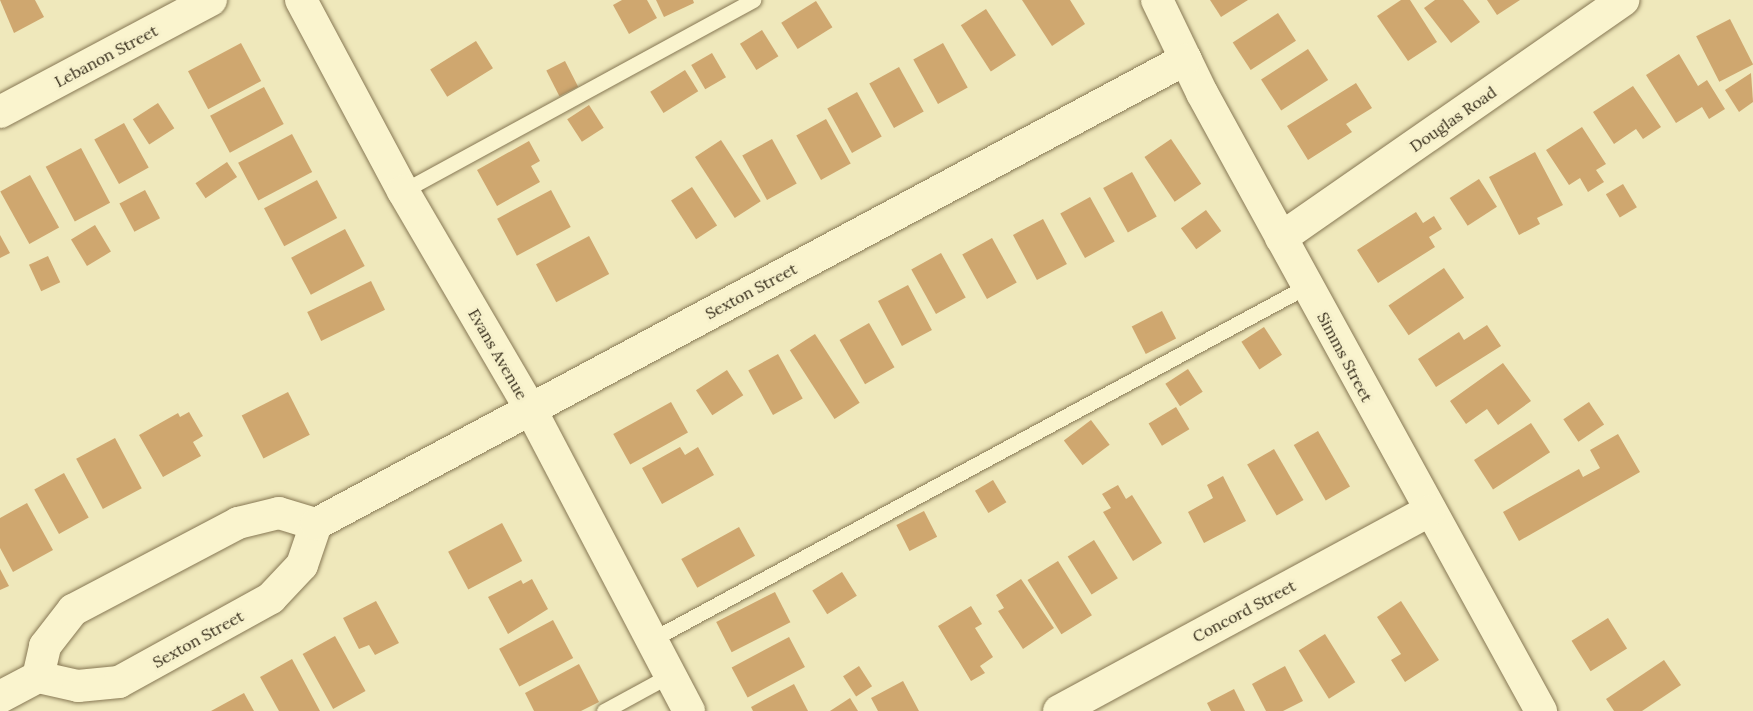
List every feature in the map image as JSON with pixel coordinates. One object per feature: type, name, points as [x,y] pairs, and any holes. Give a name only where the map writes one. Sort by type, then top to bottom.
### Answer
[{"type":"street","name":"Lebanon Street","points":[[0,112],[211,0]]},
{"type":"street","name":"Evans Avenue","points":[[301,0],[403,191],[531,410],[689,711]]},
{"type":"street","name":"Simms Street","points":[[1157,0],[1281,238],[1429,511],[1541,711]]},
{"type":"street","name":"Douglas Road","points":[[1281,238],[1624,0]]},
{"type":"street","name":"Sexton Street","points":[[38,676],[78,686],[119,682],[271,598],[302,565],[316,524],[1186,59]]},
{"type":"street","name":"Concord Street","points":[[1059,711],[1429,511]]},
{"type":"street","points":[[0,697],[38,676],[45,646],[73,610],[238,523],[279,513],[316,524]]},
{"type":"lane","points":[[403,191],[753,0]]},
{"type":"lane","points":[[651,640],[1307,286]]},
{"type":"lane","points":[[604,711],[670,675]]},
{"type":"building","points":[[0,0],[35,0],[44,17],[14,33]]},
{"type":"building","points":[[622,0],[647,0],[657,18],[629,34],[613,5]]},
{"type":"building","points":[[656,0],[693,0],[694,3],[664,17]]},
{"type":"building","points":[[1022,0],[1070,0],[1085,24],[1052,46]]},
{"type":"building","points":[[1210,0],[1248,0],[1221,17]]},
{"type":"building","points":[[1401,0],[1410,0],[1437,42],[1408,61],[1377,16]]},
{"type":"building","points":[[1435,0],[1463,0],[1480,22],[1451,43],[1424,8]]},
{"type":"building","points":[[1487,0],[1520,0],[1497,15]]},
{"type":"building","points":[[816,1],[832,27],[798,49],[781,23]]},
{"type":"building","points":[[986,9],[1016,55],[991,71],[961,25]]},
{"type":"building","points":[[1278,13],[1296,41],[1251,70],[1233,42]]},
{"type":"building","points":[[1730,19],[1753,65],[1719,82],[1696,36]]},
{"type":"building","points":[[762,30],[778,56],[756,70],[740,44]]},
{"type":"building","points":[[476,41],[493,68],[447,97],[430,70]]},
{"type":"building","points":[[241,43],[261,81],[208,109],[188,71]]},
{"type":"building","points":[[943,43],[968,88],[938,104],[913,59]]},
{"type":"building","points":[[1308,49],[1328,80],[1281,111],[1261,79]]},
{"type":"building","points":[[712,53],[726,77],[705,89],[691,65]]},
{"type":"building","points":[[1679,54],[1698,86],[1707,80],[1725,109],[1709,119],[1702,107],[1676,123],[1646,75]]},
{"type":"building","points":[[565,61],[578,87],[559,96],[546,71]]},
{"type":"building","points":[[899,67],[924,112],[894,128],[869,83]]},
{"type":"building","points":[[685,70],[698,91],[663,113],[650,92]]},
{"type":"building","points":[[1751,73],[1753,102],[1739,112],[1725,90]]},
{"type":"building","points":[[1356,83],[1372,108],[1346,124],[1352,132],[1308,160],[1287,126]]},
{"type":"building","points":[[1633,86],[1661,127],[1643,139],[1636,129],[1614,144],[1593,112]]},
{"type":"building","points":[[264,87],[284,124],[230,153],[210,116]]},
{"type":"building","points":[[857,92],[882,137],[852,153],[827,108]]},
{"type":"building","points":[[158,103],[174,128],[149,144],[133,119]]},
{"type":"building","points":[[589,105],[604,128],[582,142],[567,119]]},
{"type":"building","points":[[826,119],[851,164],[821,180],[796,135]]},
{"type":"building","points":[[124,123],[149,168],[119,184],[94,139]]},
{"type":"building","points":[[1582,127],[1606,164],[1596,170],[1604,182],[1588,192],[1580,178],[1569,185],[1546,150]]},
{"type":"building","points":[[292,134],[312,172],[258,201],[238,163]]},
{"type":"building","points":[[772,139],[797,184],[767,200],[742,155]]},
{"type":"building","points":[[1171,139],[1201,184],[1175,202],[1144,157]]},
{"type":"building","points":[[721,140],[761,201],[735,218],[695,157]]},
{"type":"building","points":[[529,141],[540,161],[531,166],[540,182],[497,206],[477,170]]},
{"type":"building","points":[[81,148],[110,203],[75,222],[46,167]]},
{"type":"building","points":[[1535,152],[1563,205],[1537,218],[1540,224],[1519,235],[1489,177]]},
{"type":"building","points":[[227,162],[237,177],[206,198],[195,183]]},
{"type":"building","points":[[1132,172],[1157,217],[1128,233],[1103,188]]},
{"type":"building","points":[[30,175],[59,227],[29,244],[0,191]]},
{"type":"building","points":[[1479,179],[1497,207],[1468,226],[1450,198]]},
{"type":"building","points":[[317,180],[337,218],[284,246],[264,208]]},
{"type":"building","points":[[1623,184],[1637,207],[1620,217],[1606,194]]},
{"type":"building","points":[[692,187],[717,226],[696,239],[671,201]]},
{"type":"building","points":[[145,190],[160,218],[134,232],[119,204]]},
{"type":"building","points":[[551,190],[571,227],[517,256],[497,219]]},
{"type":"building","points":[[1090,197],[1115,242],[1085,258],[1060,213]]},
{"type":"building","points":[[1206,210],[1221,231],[1196,249],[1181,228]]},
{"type":"building","points":[[1416,212],[1423,223],[1434,216],[1442,229],[1429,237],[1435,247],[1378,283],[1357,250]]},
{"type":"building","points":[[1043,219],[1067,264],[1037,280],[1013,235]]},
{"type":"building","points":[[95,225],[111,252],[87,266],[71,239]]},
{"type":"building","points":[[345,229],[365,266],[311,295],[291,258]]},
{"type":"building","points":[[0,235],[10,253],[0,258]]},
{"type":"building","points":[[589,236],[609,274],[556,302],[536,264]]},
{"type":"building","points":[[992,238],[1017,283],[987,299],[962,254]]},
{"type":"building","points":[[941,253],[966,298],[936,314],[911,269]]},
{"type":"building","points":[[48,256],[60,282],[41,291],[29,265]]},
{"type":"building","points":[[1444,268],[1464,298],[1409,335],[1388,305]]},
{"type":"building","points":[[371,281],[385,310],[321,341],[307,312]]},
{"type":"building","points":[[908,285],[932,330],[902,346],[878,301]]},
{"type":"building","points":[[1162,311],[1176,339],[1146,354],[1132,326]]},
{"type":"building","points":[[869,323],[894,367],[865,384],[840,340]]},
{"type":"building","points":[[1487,325],[1501,346],[1436,387],[1418,359],[1459,332],[1464,340]]},
{"type":"building","points":[[1264,327],[1282,355],[1259,369],[1241,342]]},
{"type":"building","points":[[815,334],[860,403],[835,419],[790,350]]},
{"type":"building","points":[[778,354],[803,399],[773,415],[748,370]]},
{"type":"building","points":[[1503,363],[1531,401],[1498,425],[1487,409],[1466,424],[1450,401]]},
{"type":"building","points":[[1188,369],[1203,392],[1180,406],[1165,384]]},
{"type":"building","points":[[727,370],[743,395],[712,415],[696,390]]},
{"type":"building","points":[[288,392],[310,435],[263,458],[242,416]]},
{"type":"building","points":[[671,402],[688,433],[630,465],[613,434]]},
{"type":"building","points":[[1589,402],[1604,424],[1578,442],[1563,419]]},
{"type":"building","points":[[1176,407],[1189,429],[1162,446],[1149,423]]},
{"type":"building","points":[[189,412],[203,436],[193,442],[201,456],[163,477],[139,435],[178,413],[180,417]]},
{"type":"building","points":[[1091,420],[1110,445],[1083,465],[1064,440]]},
{"type":"building","points":[[1531,423],[1550,452],[1493,489],[1474,460]]},
{"type":"building","points":[[1318,431],[1350,486],[1326,500],[1294,445]]},
{"type":"building","points":[[1618,434],[1640,472],[1519,541],[1503,512],[1579,469],[1583,477],[1600,468],[1590,450]]},
{"type":"building","points":[[115,438],[142,488],[103,509],[76,459]]},
{"type":"building","points":[[680,447],[685,455],[698,447],[714,475],[662,504],[642,468]]},
{"type":"building","points":[[1274,449],[1304,500],[1277,516],[1247,464]]},
{"type":"building","points":[[64,473],[89,518],[59,534],[34,489]]},
{"type":"building","points":[[1223,476],[1246,521],[1204,543],[1188,512],[1213,498],[1207,485]]},
{"type":"building","points":[[993,480],[1006,502],[988,513],[975,491]]},
{"type":"building","points":[[1118,485],[1126,499],[1132,495],[1162,543],[1133,561],[1103,512],[1111,508],[1102,494]]},
{"type":"building","points":[[27,503],[53,550],[13,572],[0,548],[0,518]]},
{"type":"building","points":[[924,511],[937,537],[910,551],[896,525]]},
{"type":"building","points":[[502,523],[522,561],[468,590],[448,552]]},
{"type":"building","points":[[739,527],[755,556],[697,588],[681,559]]},
{"type":"building","points":[[1094,540],[1118,578],[1092,595],[1068,556]]},
{"type":"building","points":[[1058,561],[1092,615],[1061,634],[1027,580]]},
{"type":"building","points":[[0,569],[9,586],[0,590]]},
{"type":"building","points":[[842,572],[857,596],[827,614],[812,591]]},
{"type":"building","points":[[532,579],[548,609],[508,634],[488,597],[521,580],[523,584]]},
{"type":"building","points":[[1021,579],[1054,628],[1023,649],[998,611],[1004,608],[996,595]]},
{"type":"building","points":[[775,592],[790,622],[732,652],[716,622]]},
{"type":"building","points":[[376,601],[399,643],[375,655],[369,645],[359,649],[343,618]]},
{"type":"building","points":[[1401,601],[1439,660],[1405,682],[1391,660],[1401,654],[1377,617]]},
{"type":"building","points":[[971,606],[982,624],[975,628],[993,657],[980,666],[985,673],[971,681],[938,626]]},
{"type":"building","points":[[1608,618],[1627,649],[1591,671],[1572,641]]},
{"type":"building","points":[[553,620],[573,658],[519,687],[499,649]]},
{"type":"building","points":[[1325,634],[1355,682],[1329,699],[1299,650]]},
{"type":"building","points":[[335,636],[366,691],[333,709],[303,654]]},
{"type":"building","points":[[789,637],[805,667],[748,698],[732,668]]},
{"type":"building","points":[[292,659],[320,711],[279,711],[260,677]]},
{"type":"building","points":[[1664,660],[1681,685],[1642,711],[1614,711],[1606,699]]},
{"type":"building","points":[[579,664],[599,702],[581,711],[534,711],[525,693]]},
{"type":"building","points":[[859,666],[872,686],[856,696],[843,676]]},
{"type":"building","points":[[1285,666],[1303,701],[1283,711],[1266,711],[1252,684]]},
{"type":"building","points":[[903,681],[919,711],[878,711],[871,698]]},
{"type":"building","points":[[794,684],[808,711],[753,711],[751,707]]},
{"type":"building","points":[[1234,689],[1245,711],[1211,711],[1207,703]]},
{"type":"building","points":[[244,693],[254,711],[211,711]]},
{"type":"building","points":[[850,698],[858,711],[830,711]]}]
